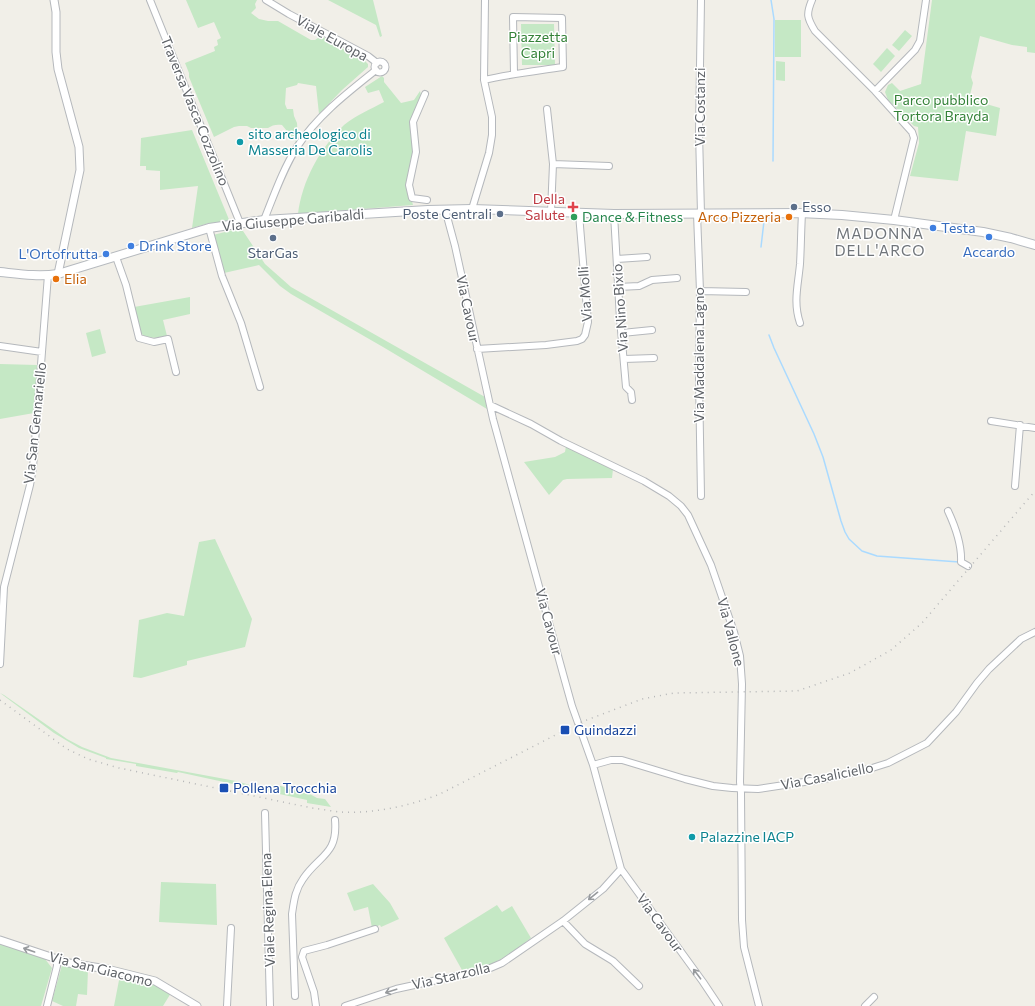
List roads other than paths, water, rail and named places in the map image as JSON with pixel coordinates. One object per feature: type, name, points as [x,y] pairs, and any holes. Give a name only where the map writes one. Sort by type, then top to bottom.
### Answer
[{"type":"main road","name":"Via Giuseppe Garibaldi","points":[[0,272],[23,275],[58,274],[209,228],[240,223],[264,220],[445,209],[579,214],[842,215],[894,220],[983,232],[1035,245]]},
{"type":"street","points":[[54,0],[56,12],[56,52],[58,69],[79,147],[80,170],[58,274]]},
{"type":"street","name":"Traversa Vasca Cozzolino","points":[[150,0],[240,223]]},
{"type":"street","name":"Viale Europa","points":[[266,0],[289,14],[368,56],[376,63]]},
{"type":"street","points":[[472,210],[489,153],[492,135],[492,117],[484,80],[485,0]]},
{"type":"street","name":"Via Costanzi","points":[[699,214],[702,0]]},
{"type":"street","points":[[812,0],[808,10],[808,20],[815,31],[910,128],[914,138],[894,220]]},
{"type":"street","points":[[875,91],[915,50],[920,41],[926,0]]},
{"type":"street","points":[[484,80],[563,67],[562,18],[513,17],[514,74]]},
{"type":"street","points":[[382,62],[386,67],[381,72],[376,70],[376,63],[382,62]]},
{"type":"street","points":[[264,220],[291,158],[305,136],[328,110],[376,70]]},
{"type":"street","points":[[424,94],[413,122],[416,152],[409,185],[412,198],[427,200]]},
{"type":"street","points":[[547,109],[553,164],[551,212]]},
{"type":"street","points":[[553,164],[609,166]]},
{"type":"street","name":"Via Cavour","points":[[445,209],[455,246],[490,405],[563,675],[572,706],[594,766],[621,869],[719,1006]]},
{"type":"street","name":"Via Molli","points":[[477,349],[560,343],[582,339],[588,329],[588,322],[579,214]]},
{"type":"street","name":"Via Nino Bixio","points":[[614,214],[626,387],[630,392],[632,400]]},
{"type":"street","name":"Via Maddalena Lagno","points":[[699,214],[700,291],[698,379],[701,496]]},
{"type":"street","points":[[800,323],[796,314],[796,299],[802,214]]},
{"type":"street","points":[[209,228],[222,276],[242,323],[260,387]]},
{"type":"street","points":[[116,257],[126,285],[139,338],[154,342],[168,339],[176,372]]},
{"type":"street","points":[[617,259],[647,257]]},
{"type":"street","name":"Via San Gennariello","points":[[0,664],[2,647],[2,601],[4,587],[32,473],[48,275]]},
{"type":"street","points":[[618,287],[639,286],[652,280],[677,278]]},
{"type":"street","points":[[700,291],[746,292]]},
{"type":"street","points":[[622,333],[652,330]]},
{"type":"street","points":[[0,346],[42,352]]},
{"type":"street","points":[[624,359],[654,358]]},
{"type":"street","name":"Via Vallone","points":[[490,405],[644,481],[669,496],[681,506],[688,515],[711,565],[734,632],[740,656],[742,684],[740,743],[742,920],[744,947],[759,1006]]},
{"type":"street","points":[[991,421],[1035,428]]},
{"type":"street","points":[[1014,486],[1020,425]]},
{"type":"street","points":[[948,511],[957,537],[961,562],[968,566]]},
{"type":"street","name":"Via Casaliciello","points":[[594,766],[611,760],[622,760],[685,780],[714,786],[740,789],[758,789],[824,779],[869,769],[899,758],[930,741],[956,712],[976,683],[989,669],[1020,640],[1035,632]]},
{"type":"street","name":"Viale Regina Elena","points":[[265,813],[270,1006]]},
{"type":"street","points":[[295,996],[292,914],[297,890],[308,872],[331,848],[335,840],[335,820]]},
{"type":"street","name":"Via Starzolla","points":[[345,1006],[396,989],[495,967],[563,921],[603,889],[621,869]]},
{"type":"street","points":[[563,921],[585,944],[613,961],[639,986]]},
{"type":"street","points":[[226,1006],[231,928]]},
{"type":"street","points":[[316,1006],[314,992],[302,957],[304,951],[375,929]]},
{"type":"street","name":"Via San Giacomo","points":[[0,940],[68,963],[132,975],[155,982],[165,986],[197,1006]]},
{"type":"street","points":[[293,958],[302,957]]},
{"type":"street","points":[[47,1006],[57,966],[57,959]]},
{"type":"street","points":[[865,1006],[874,997]]},
{"type":"waterway","points":[[771,0],[774,19],[773,161]]},
{"type":"waterway","points":[[761,247],[764,221]]},
{"type":"waterway","points":[[769,335],[814,434],[823,457],[841,521],[849,539],[862,551],[877,556],[959,562]]},
{"type":"railway","points":[[0,700],[67,749],[88,759],[119,768],[312,808],[340,812],[365,812],[391,808],[440,794],[579,723],[642,699],[674,693],[797,691],[850,673],[891,650],[922,623],[1035,491]]},
{"type":"place","name":"sito archeologico di Masseria De Carolis","points":[[240,142]]},
{"type":"place","name":"Della Salute","points":[[573,207]]},
{"type":"place","name":"Esso","points":[[794,207]]},
{"type":"place","name":"Poste Centrali","points":[[500,214]]},
{"type":"place","name":"Dance & Fitness","points":[[574,217]]},
{"type":"place","name":"Arco Pizzeria","points":[[789,217]]},
{"type":"place","name":"Testa","points":[[933,228]]},
{"type":"place","name":"Accardo","points":[[989,237]]},
{"type":"place","name":"StarGas","points":[[273,238]]},
{"type":"place","name":"Drink Store","points":[[131,246]]},
{"type":"place","name":"L'Ortofrutta","points":[[106,254]]},
{"type":"place","name":"Elia","points":[[56,279]]},
{"type":"place","name":"Guindazzi","points":[[565,730]]},
{"type":"place","name":"Pollena Trocchia","points":[[224,788]]},
{"type":"place","name":"Palazzine IACP","points":[[692,837]]},
{"type":"district","name":"MADONNA DELL'ARCO","points":[[880,242]]},
{"type":"park label","name":"Piazzetta Capri","points":[[538,46]]},
{"type":"park label","name":"Parco pubblico Tortora Brayda","points":[[941,108]]}]
